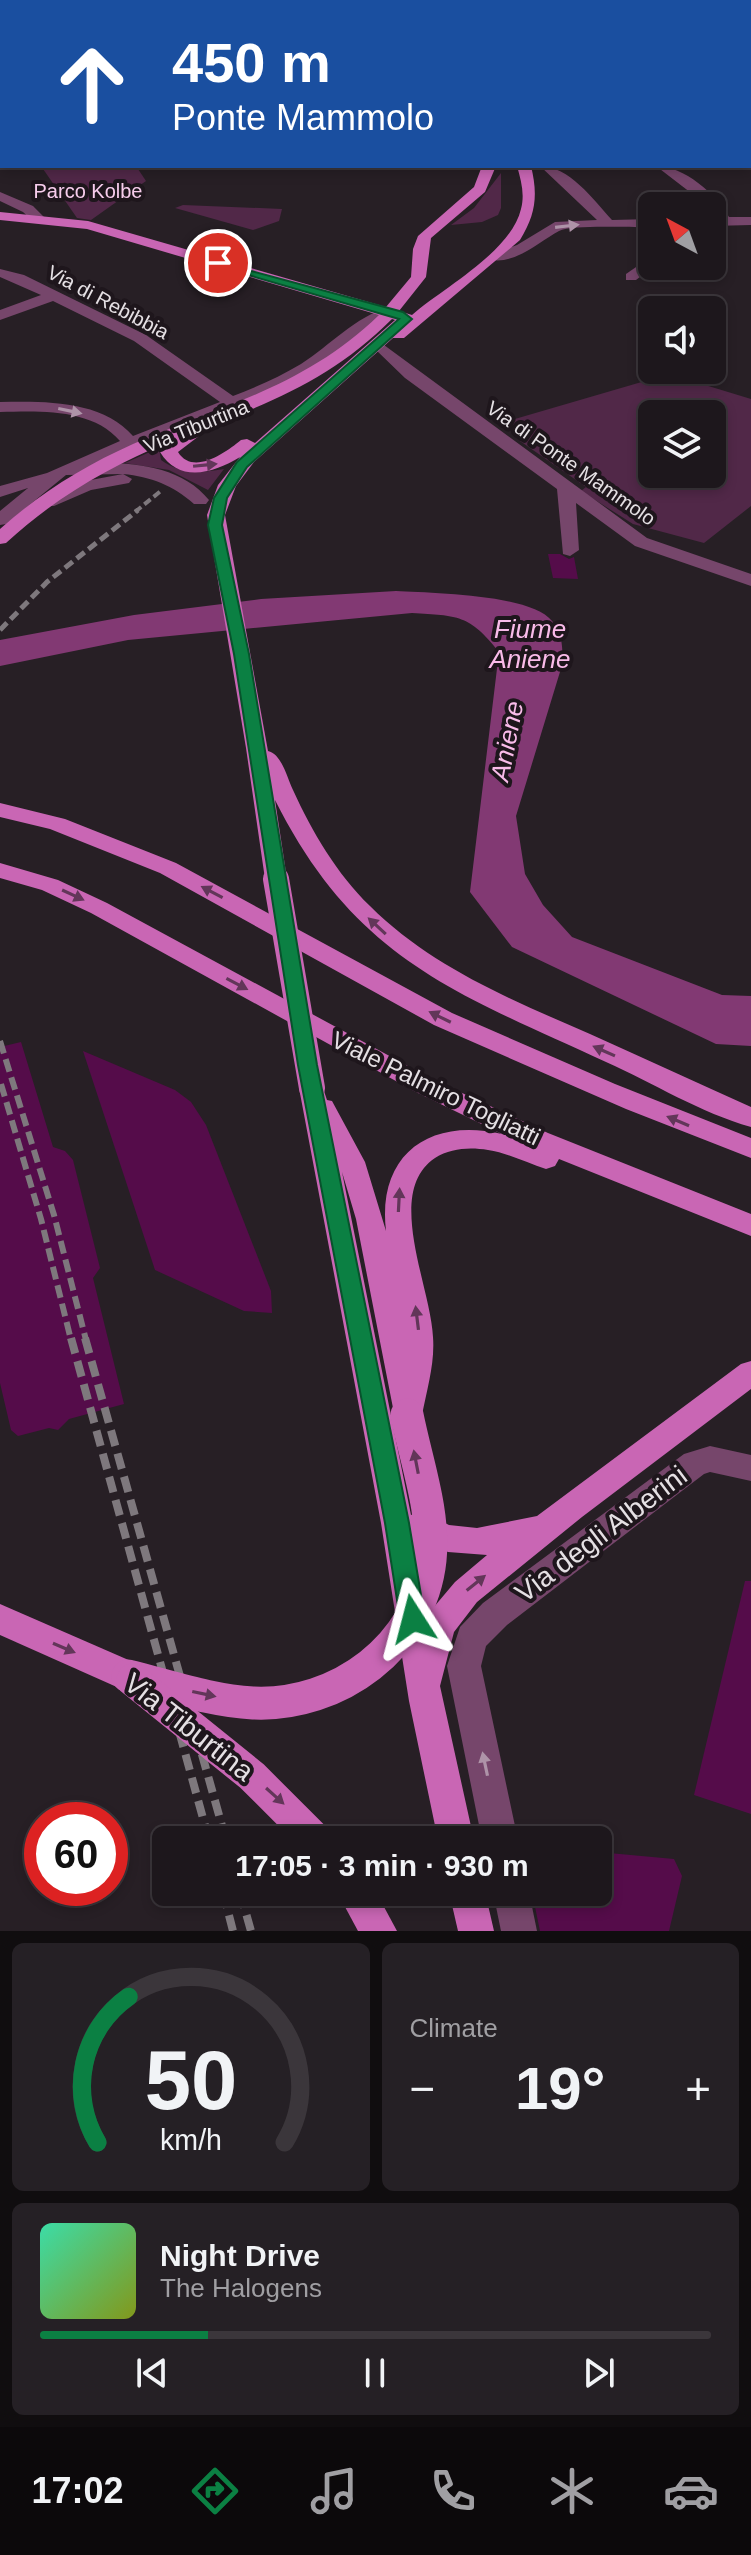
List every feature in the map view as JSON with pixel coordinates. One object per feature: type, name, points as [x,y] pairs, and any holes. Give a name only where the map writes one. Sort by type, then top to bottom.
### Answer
[{"type":"main road","name":"Via Tiburtina","points":[[0,539],[63,488],[99,467],[272,396],[332,363],[390,312],[413,285],[420,272],[418,251],[424,238],[474,196],[487,178],[489,168]]},
{"type":"main road","name":"Via Tiburtina","points":[[358,363],[384,350],[510,244],[527,218],[531,190],[525,168]]},
{"type":"main road","points":[[0,216],[88,225],[390,312]]},
{"type":"main road","name":"Via Tiburtina","points":[[215,525],[221,498],[242,465],[406,322],[405,317],[390,312]]},
{"type":"main road","points":[[272,396],[242,416],[177,443],[171,448],[170,456],[180,464],[195,467],[222,463],[297,407],[331,387]]},
{"type":"main road","points":[[215,525],[234,612],[312,1088],[388,1475],[426,1701],[453,1826]]},
{"type":"main road","points":[[251,716],[281,790],[326,866],[347,895],[389,937],[423,963],[475,992],[751,1118]]},
{"type":"main road","points":[[0,810],[58,824],[147,860],[205,887],[435,1015],[648,1108],[751,1148]]},
{"type":"main road","name":"Viale Palmiro Togliatti","points":[[0,870],[50,885],[105,910],[423,1085],[539,1140],[751,1225]]},
{"type":"main road","points":[[312,1088],[352,1162],[370,1219],[397,1280]]},
{"type":"main road","points":[[128,1676],[231,1699],[271,1702],[316,1694],[364,1672],[388,1651],[419,1606],[431,1556],[407,1415],[397,1280],[401,1182],[419,1157],[449,1141],[468,1138],[499,1141],[613,1185],[681,1197]]},
{"type":"main road","points":[[426,1701],[434,1640],[452,1606],[571,1507],[751,1373]]},
{"type":"main road","points":[[388,1475],[414,1519],[433,1533],[459,1541],[504,1540],[571,1507]]},
{"type":"main road","name":"Via Tiburtina","points":[[0,1619],[128,1676],[256,1778],[304,1826]]},
{"type":"main road","points":[[364,1906],[379,1931]]},
{"type":"main road","points":[[470,1906],[476,1931]]},
{"type":"street","points":[[549,168],[584,197],[608,224]]},
{"type":"street","points":[[666,168],[700,192]]},
{"type":"street","points":[[691,185],[697,183],[692,169]]},
{"type":"street","points":[[0,196],[33,212],[39,219]]},
{"type":"street","points":[[726,221],[751,221]]},
{"type":"street","points":[[497,257],[517,251],[556,227],[638,223]]},
{"type":"street","points":[[631,277],[638,271]]},
{"type":"street","name":"Via di Rebibbia","points":[[0,273],[19,278],[140,338],[232,403]]},
{"type":"street","points":[[0,315],[52,296]]},
{"type":"street","name":"Via Tiburtina","points":[[0,520],[60,471],[232,403],[300,371],[369,320],[390,312]]},
{"type":"street","name":"Via di Ponte Mammolo","points":[[384,350],[411,375],[641,542],[751,580]]},
{"type":"street","points":[[0,407],[40,407],[80,413],[111,425],[130,443]]},
{"type":"street","points":[[0,492],[60,471],[99,467],[167,478],[184,485],[200,500],[215,525]]},
{"type":"street","points":[[38,507],[79,489],[117,479],[166,484],[200,500]]},
{"type":"street","points":[[566,488],[570,550]]},
{"type":"street","name":"Via degli Alberini","points":[[497,1826],[464,1666],[468,1646],[479,1630],[495,1614],[695,1463],[710,1459],[751,1468]]},
{"type":"street","points":[[514,1906],[519,1931]]},
{"type":"green space","name":"Parco Kolbe","points":[[42,168],[137,168],[146,181],[91,220],[77,218]]},
{"type":"green space","points":[[501,173],[501,208],[498,215],[482,222],[451,225],[474,208]]},
{"type":"green space","points":[[183,205],[282,209],[279,221],[253,230],[175,208]]},
{"type":"green space","points":[[638,383],[702,384],[751,399],[751,506],[704,543],[633,524],[581,491],[586,487],[520,441],[530,436],[508,421]]},
{"type":"green space","points":[[159,448],[161,460],[176,468],[199,472],[224,469],[208,490],[169,470],[125,463]]},
{"type":"water","name":"Fiume Aniene","points":[[396,591],[502,600],[541,612],[556,626],[563,662],[516,816],[525,874],[543,905],[572,937],[722,995],[751,996],[751,1046],[716,1044],[512,947],[470,892],[499,652],[479,630],[462,619],[412,613],[128,640],[0,666],[0,640],[134,615],[261,599]]},
{"type":"building","points":[[548,554],[560,554],[569,559],[574,557],[578,579],[553,578]]},
{"type":"building","points":[[21,1042],[53,1147],[65,1151],[73,1160],[100,1268],[93,1278],[124,1404],[69,1419],[58,1430],[49,1428],[18,1436],[11,1430],[0,1383],[0,1047]]},
{"type":"building","points":[[83,1051],[175,1090],[191,1102],[206,1125],[271,1291],[272,1313],[244,1311],[155,1270]]},
{"type":"building","points":[[745,1581],[751,1581],[751,1814],[694,1795]]},
{"type":"building","points":[[612,1853],[674,1859],[682,1876],[669,1931],[540,1931],[535,1906],[612,1906]]},
{"type":"railway","points":[[135,512],[162,490]]},
{"type":"railway","points":[[0,630],[47,582],[138,510]]},
{"type":"railway","points":[[0,1041],[54,1215],[86,1340]]},
{"type":"railway","points":[[1,1084],[41,1219],[71,1340]]},
{"type":"railway","points":[[71,1338],[205,1826]]},
{"type":"railway","points":[[85,1338],[222,1826]]},
{"type":"railway","points":[[227,1906],[233,1931]]},
{"type":"railway","points":[[244,1906],[251,1931]]},
{"type":"route","points":[[218,263],[399,314],[406,319],[252,454],[230,479],[218,503],[215,525],[241,654],[308,1065],[413,1619]]},
{"type":"water label","name":"Aniene","points":[[507,741]]}]
